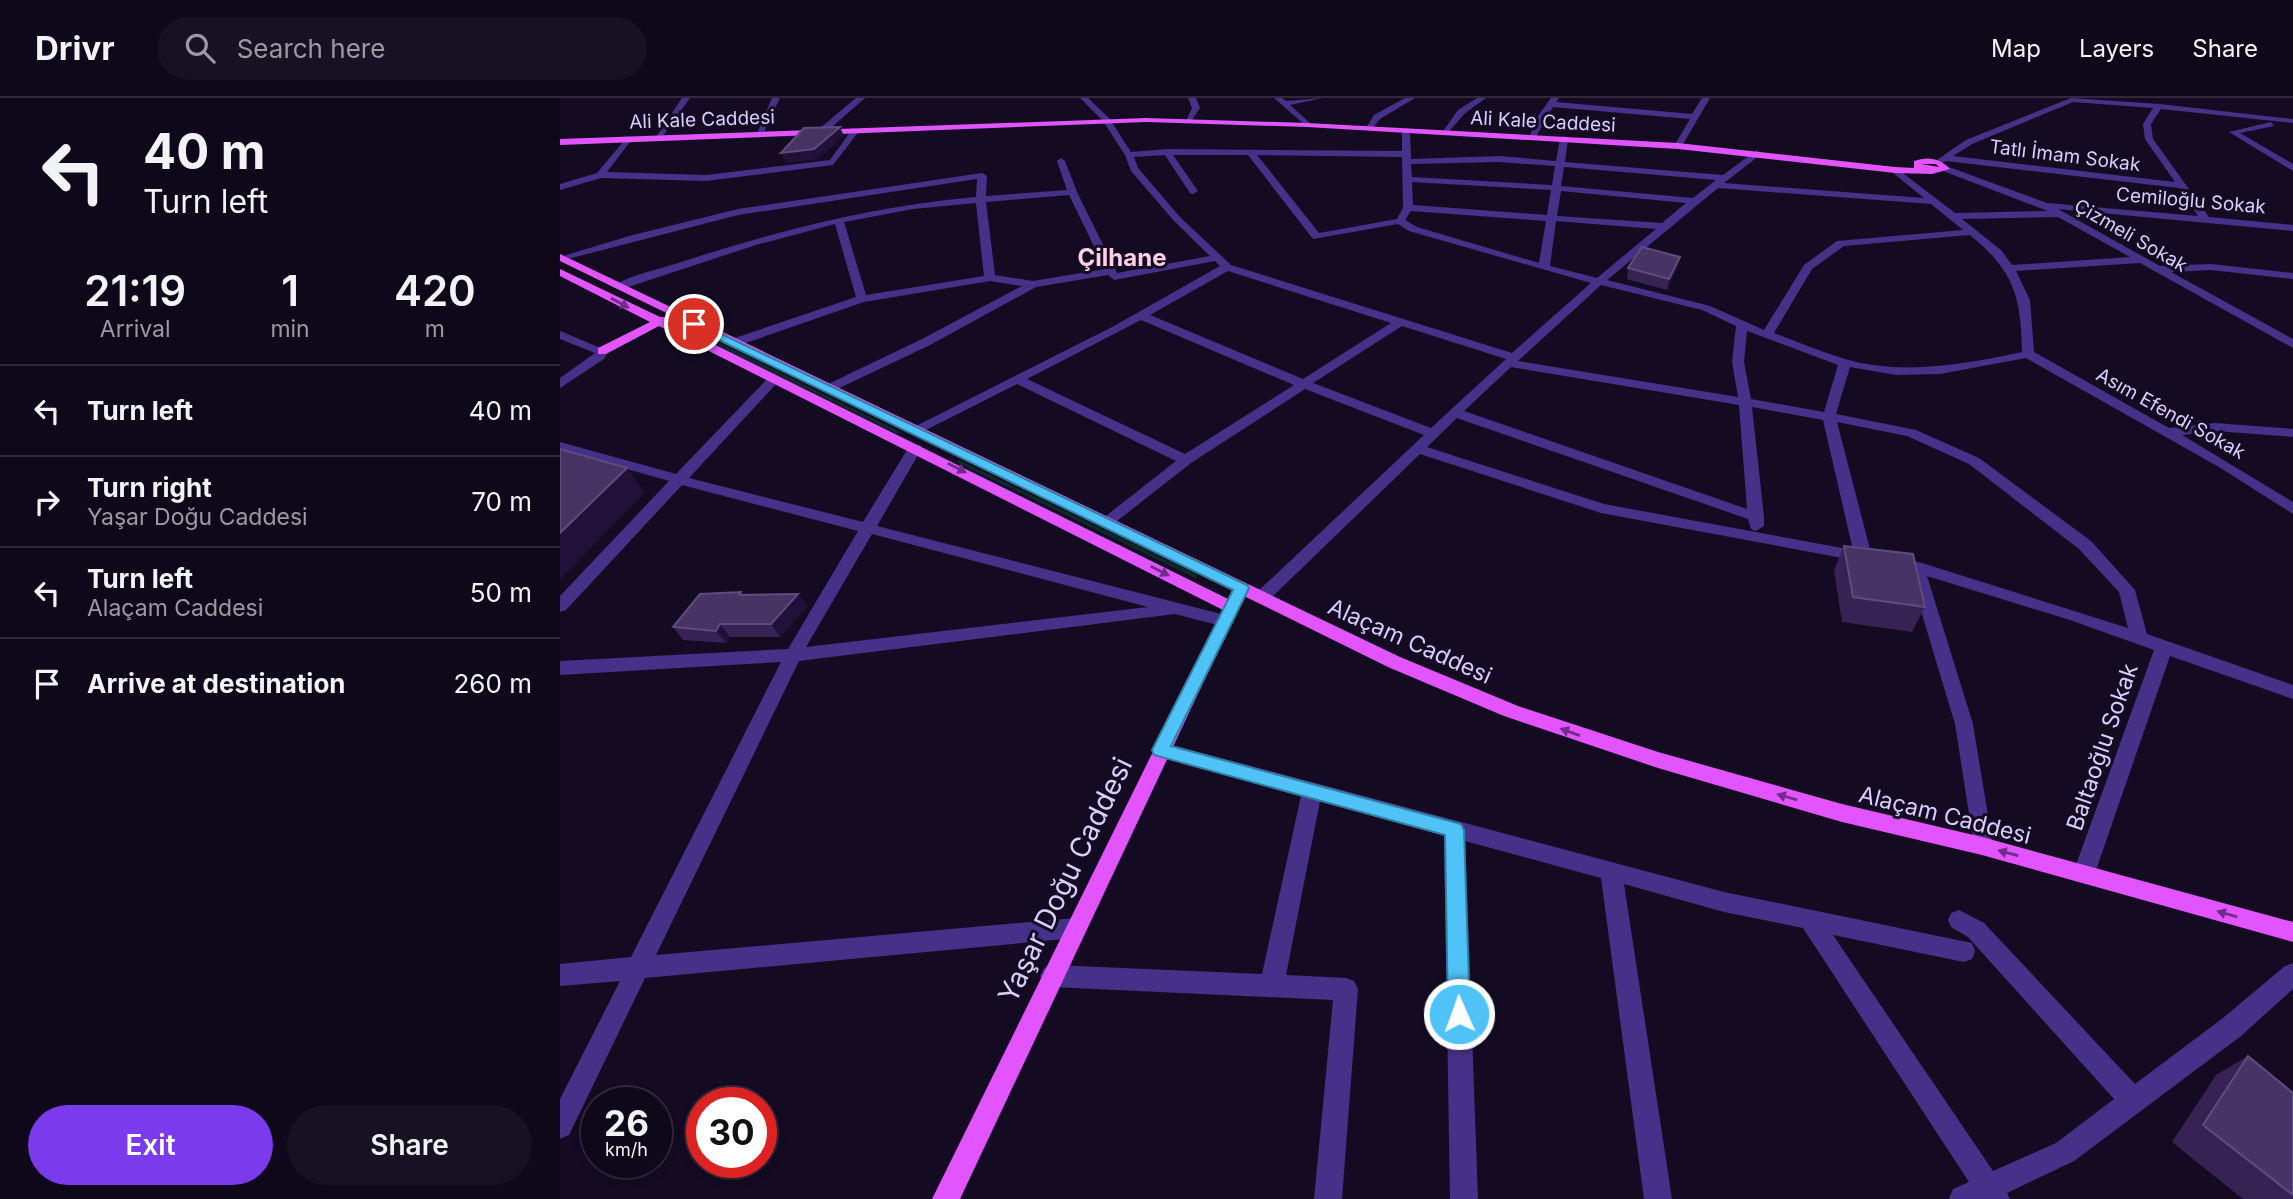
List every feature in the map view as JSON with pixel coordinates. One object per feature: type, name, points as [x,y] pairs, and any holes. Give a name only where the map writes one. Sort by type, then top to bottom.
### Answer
[{"type":"main road","name":"Ali Kale Caddesi","points":[[560,142],[1106,120],[1190,121],[1368,128],[1678,146],[1852,163],[1895,170],[1940,165]]},
{"type":"main road","name":"Ali Kale Caddesi","points":[[1852,163],[1919,162],[1940,165]]},
{"type":"main road","name":"Alaçam Caddesi","points":[[561,261],[829,389],[915,439],[1233,606],[1262,598],[1394,663],[1511,711],[1588,738],[1842,813],[1982,846],[2293,932]]},
{"type":"main road","name":"Alaçam Caddesi","points":[[561,261],[656,322],[774,379],[1107,522],[1233,606]]},
{"type":"main road","points":[[603,351],[675,314]]},
{"type":"main road","name":"Yaşar Doğu Caddesi","points":[[946,1199],[1233,606]]},
{"type":"street","points":[[657,138],[686,98]]},
{"type":"street","points":[[759,134],[776,98]]},
{"type":"street","points":[[822,131],[861,98]]},
{"type":"street","points":[[1084,98],[1106,120],[1129,155],[1133,169],[1177,219],[1222,262],[1512,360],[1911,433],[1974,461],[2085,544],[2127,590],[2140,640]]},
{"type":"street","points":[[1190,121],[1196,108],[1192,98]]},
{"type":"street","points":[[1282,101],[1319,98]]},
{"type":"street","points":[[1368,128],[1377,117],[1410,98]]},
{"type":"street","points":[[1444,132],[1461,113],[1482,98]]},
{"type":"street","points":[[1678,146],[1706,98]]},
{"type":"street","points":[[1940,165],[1969,142],[2068,99],[2292,120]]},
{"type":"street","points":[[1282,101],[1307,125]]},
{"type":"street","points":[[1531,138],[1553,101],[1694,117]]},
{"type":"street","points":[[2159,106],[2147,124],[2149,139],[2205,219]]},
{"type":"street","points":[[2292,120],[2233,132],[2293,168]]},
{"type":"street","points":[[560,187],[600,175],[706,178],[833,162],[856,130]]},
{"type":"street","points":[[1400,221],[1408,208],[1406,130]]},
{"type":"street","points":[[600,175],[628,139]]},
{"type":"street","points":[[1544,268],[1563,139]]},
{"type":"street","points":[[1129,155],[1167,152],[1499,159],[1931,201]]},
{"type":"street","points":[[1167,152],[1193,191]]},
{"type":"street","points":[[1251,153],[1317,237],[1400,221],[1413,229],[1544,268],[1679,300],[1845,363],[1896,372],[1973,366],[2028,354],[2024,293],[2009,268],[1997,252],[1895,170]]},
{"type":"street","points":[[1262,598],[1512,360],[1661,226],[1757,153]]},
{"type":"street","points":[[1062,161],[1072,191],[1114,277],[1222,262]]},
{"type":"street","name":"Tatlı İmam Sokak","points":[[1940,165],[2183,186]]},
{"type":"street","name":"Çizmeli Sokak","points":[[1940,165],[2044,205],[2293,344]]},
{"type":"street","points":[[561,261],[633,237],[738,212],[982,176],[981,201],[990,278]]},
{"type":"street","points":[[1406,179],[1556,188],[1692,201]]},
{"type":"street","points":[[618,287],[731,249],[839,220],[891,210],[1072,191]]},
{"type":"street","name":"Cemiloğlu Sokak","points":[[2044,205],[2293,228]]},
{"type":"street","points":[[1408,208],[1661,226]]},
{"type":"street","points":[[1951,216],[2060,214]]},
{"type":"street","points":[[839,220],[862,299]]},
{"type":"street","points":[[1767,335],[1808,267],[1841,243],[1972,232]]},
{"type":"street","points":[[2009,268],[2140,260]]},
{"type":"street","points":[[560,1126],[793,655],[915,439],[1017,379],[1140,316],[1222,262]]},
{"type":"street","points":[[2157,269],[2211,267],[2293,276]]},
{"type":"street","points":[[733,343],[862,299],[990,278],[1033,284],[1111,271]]},
{"type":"street","points":[[829,389],[926,342],[1033,284]]},
{"type":"street","points":[[1140,316],[1303,384],[1434,433]]},
{"type":"street","points":[[1107,522],[1186,460],[1400,322]]},
{"type":"street","points":[[1742,324],[1738,362],[1745,401],[1757,537]]},
{"type":"street","points":[[560,335],[603,351],[600,356],[560,384]]},
{"type":"street","name":"Asım Efendi Sokak","points":[[2028,354],[2248,478],[2293,509]]},
{"type":"street","points":[[1845,363],[1829,417],[1863,557]]},
{"type":"street","points":[[560,606],[774,379]]},
{"type":"street","points":[[1017,379],[1186,460]]},
{"type":"street","points":[[1457,413],[1756,517]]},
{"type":"street","points":[[2168,432],[2216,427],[2293,433]]},
{"type":"street","points":[[560,446],[677,479],[1180,609]]},
{"type":"street","points":[[1419,449],[1601,508],[1916,567],[2076,617],[2164,648]]},
{"type":"street","points":[[1916,567],[1964,724],[1982,846]]},
{"type":"street","points":[[560,668],[793,655],[1180,609],[1233,606]]},
{"type":"street","name":"Baltaoğlu Sokak","points":[[2084,873],[2164,648],[2293,692]]},
{"type":"street","points":[[1161,750],[1724,902],[1964,951]]},
{"type":"street","points":[[1272,984],[1312,791]]},
{"type":"street","points":[[1454,830],[1464,1199]]},
{"type":"street","points":[[1611,872],[1658,1199]]},
{"type":"street","points":[[1810,920],[1992,1193]]},
{"type":"street","points":[[1959,920],[1976,930],[2133,1101]]},
{"type":"street","points":[[560,975],[1076,928]]},
{"type":"street","points":[[1963,1199],[1992,1193],[2065,1152],[2232,1027],[2293,974]]},
{"type":"street","points":[[1052,976],[1346,989],[1328,1199]]},
{"type":"green space","points":[[686,326],[901,432],[897,434],[681,328]]},
{"type":"green space","points":[[959,460],[1198,575],[1195,578],[956,462]]},
{"type":"building","points":[[840,127],[814,149],[781,153],[804,128]]},
{"type":"building","points":[[1642,247],[1680,257],[1669,279],[1628,268]]},
{"type":"building","points":[[560,449],[627,468],[560,533]]},
{"type":"building","points":[[1844,546],[1913,554],[1925,607],[1853,597]]},
{"type":"building","points":[[741,592],[739,595],[798,594],[771,624],[720,624],[716,631],[673,627],[700,594]]},
{"type":"building","points":[[2248,1056],[2293,1093],[2293,1195],[2203,1125]]},
{"type":"district","name":"Çilhane","points":[[1122,258]]},
{"type":"route","points":[[694,324],[1241,588],[1161,750],[1454,830],[1459,1014]]}]
